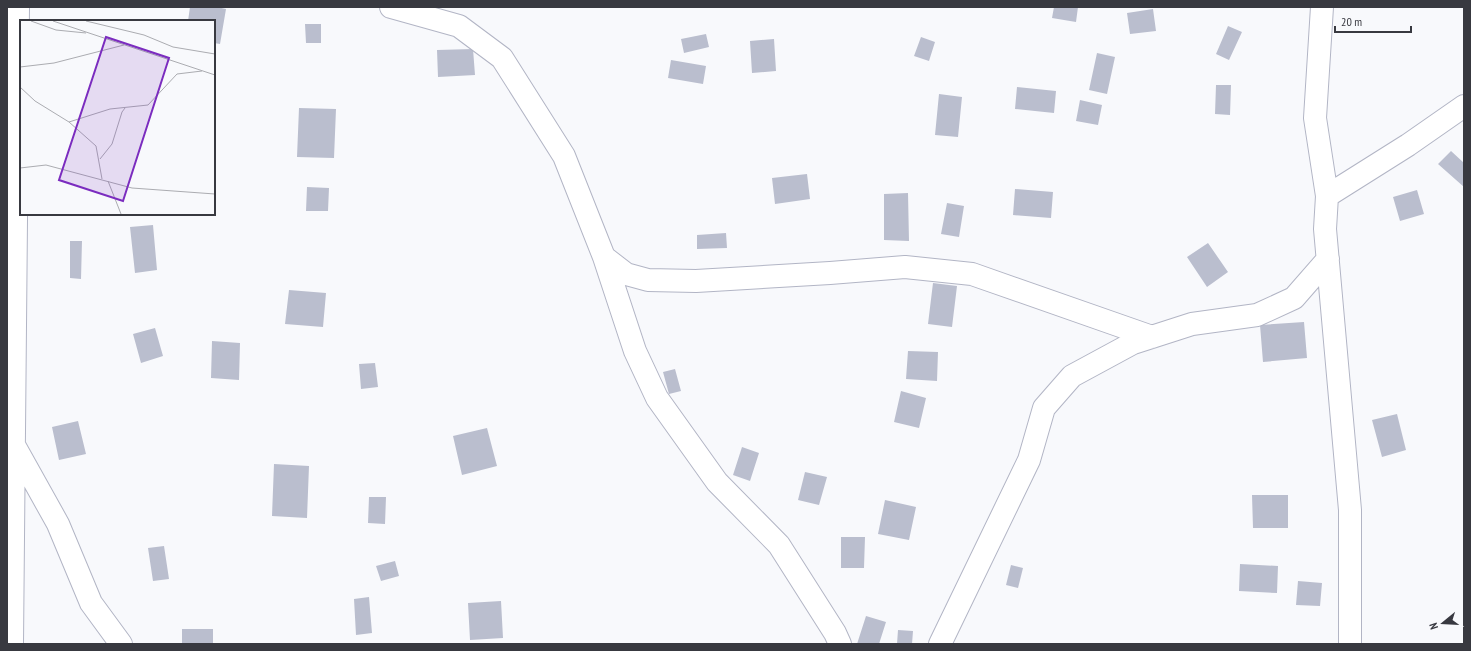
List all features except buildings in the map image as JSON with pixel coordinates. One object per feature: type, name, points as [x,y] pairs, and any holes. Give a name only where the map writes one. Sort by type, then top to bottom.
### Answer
[{"type":"street","points":[[12,644],[18,7]]},
{"type":"street","points":[[391,7],[459,26],[502,58],[564,156],[604,257],[635,351],[657,398],[717,482],[779,545],[835,633],[840,644]]},
{"type":"street","points":[[1322,7],[1315,118],[1327,196],[1325,229],[1350,510],[1350,644]]},
{"type":"street","points":[[1327,196],[1408,145],[1464,106]]},
{"type":"street","points":[[604,257],[626,274],[648,280],[696,282],[905,267],[972,274],[1152,336]]},
{"type":"street","points":[[940,644],[1029,460],[1044,408],[1072,376],[1133,342],[1192,324],[1257,315],[1294,298],[1328,259]]},
{"type":"street","points":[[14,444],[58,524],[91,602],[121,644]]}]
